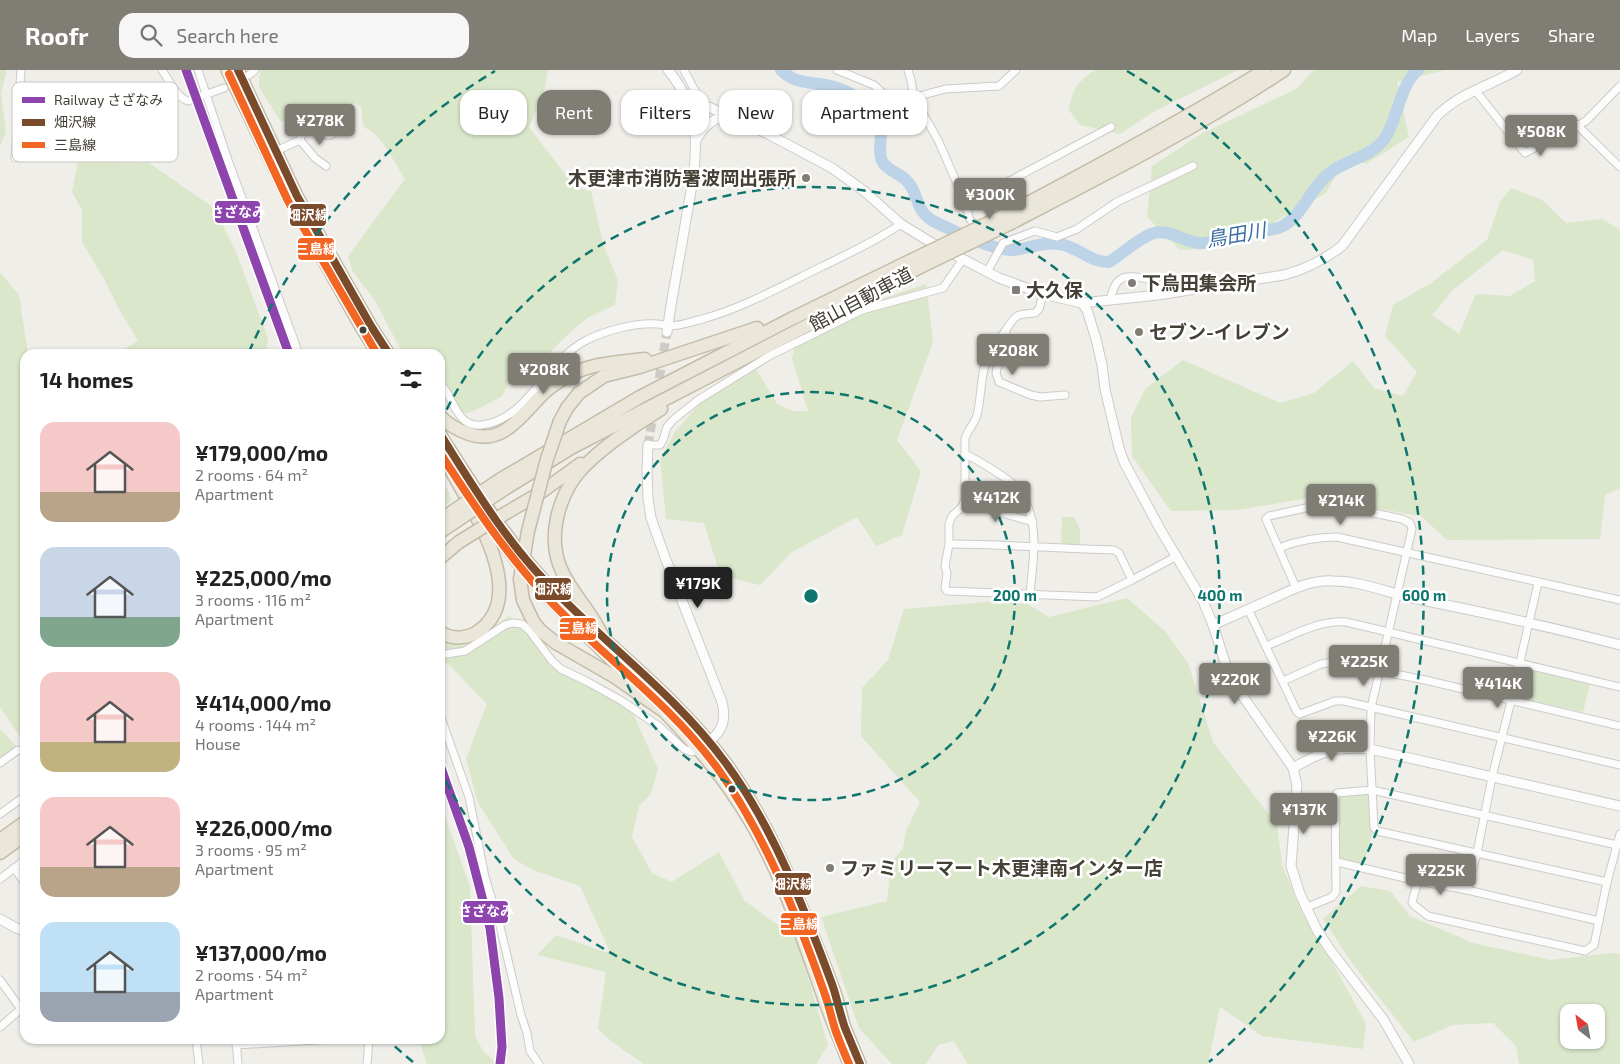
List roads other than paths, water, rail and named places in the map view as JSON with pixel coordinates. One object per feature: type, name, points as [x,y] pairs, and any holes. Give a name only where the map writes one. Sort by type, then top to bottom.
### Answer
[{"type":"highway","points":[[228,70],[289,200],[360,327],[375,349]]},
{"type":"highway","points":[[238,70],[301,204],[386,349]]},
{"type":"highway","name":"館山自動車道","points":[[1008,219],[1201,109],[1265,70]]},
{"type":"highway","name":"館山自動車道","points":[[504,484],[757,350],[799,331],[914,265],[1118,168],[1206,118],[1284,70]]},
{"type":"highway","name":"館山自動車道","points":[[446,520],[640,397],[793,318],[896,268],[914,265]]},
{"type":"highway","points":[[662,709],[615,677],[556,643],[541,631],[522,600],[520,579],[528,531],[545,466],[560,421],[567,408],[580,392],[604,376],[640,367],[743,334],[791,315],[896,268]]},
{"type":"highway","points":[[445,420],[456,430],[473,436],[488,436],[501,433],[516,423],[547,390],[567,376],[602,364],[650,358],[699,348]]},
{"type":"highway","points":[[445,554],[459,542],[540,492],[650,416],[757,350]]},
{"type":"highway","points":[[604,639],[591,615],[567,581],[559,563],[555,543],[556,530],[558,512],[576,477],[592,460],[621,436]]},
{"type":"highway","points":[[445,442],[502,529],[524,556],[563,600],[644,676],[709,742],[748,795],[769,832],[802,906],[860,1064]]},
{"type":"highway","points":[[445,461],[525,572],[557,607],[662,709],[699,750],[740,804],[771,862],[793,912],[849,1064]]},
{"type":"highway","points":[[445,634],[455,638],[469,636],[477,632],[491,622],[498,603],[498,570],[494,555],[451,470]]},
{"type":"highway","points":[[0,840],[20,826]]},
{"type":"highway","points":[[0,853],[20,839]]},
{"type":"street","points":[[162,70],[170,82]]},
{"type":"street","points":[[198,70],[228,160],[296,349]]},
{"type":"street","points":[[668,70],[683,90]]},
{"type":"street","points":[[684,70],[695,90]]},
{"type":"street","points":[[837,70],[874,85],[879,90]]},
{"type":"street","points":[[908,70],[913,90]]},
{"type":"street","points":[[927,94],[945,89],[998,86],[1016,70]]},
{"type":"street","points":[[767,135],[832,168],[864,191],[901,224],[987,272],[1043,294],[1082,303],[1158,294],[1284,275],[1303,270],[1342,246],[1437,116],[1457,99],[1517,70]]},
{"type":"street","points":[[1475,90],[1525,153],[1586,121],[1620,86]]},
{"type":"street","points":[[178,93],[184,100],[193,100],[224,88]]},
{"type":"street","points":[[696,140],[705,126],[719,117]]},
{"type":"street","points":[[927,121],[938,140],[966,204],[969,218],[988,232],[1009,240]]},
{"type":"street","points":[[1577,126],[1620,167]]},
{"type":"street","points":[[966,204],[1111,127]]},
{"type":"street","points":[[276,152],[300,140],[303,130],[308,129],[327,136],[330,135]]},
{"type":"street","points":[[668,329],[694,180],[695,135]]},
{"type":"street","points":[[300,140],[315,158],[326,166]]},
{"type":"street","points":[[987,272],[1003,243],[1034,231],[1057,237],[1077,229],[1117,202],[1193,166]]},
{"type":"street","points":[[445,390],[464,422],[478,426],[496,423],[513,412],[573,348],[586,340],[631,326],[659,324],[668,329],[725,312],[859,248],[901,224]]},
{"type":"street","points":[[445,654],[465,651],[505,625],[513,623],[522,624],[529,630],[552,661],[561,669],[622,701],[660,727],[684,748],[692,752],[699,750],[709,742],[723,723],[725,714],[666,560],[652,518],[647,480],[648,445],[660,445],[667,427],[673,420],[698,400],[769,356],[862,310],[943,288],[963,259]]},
{"type":"street","points":[[1110,300],[1114,286],[1119,279],[1124,277],[1136,276],[1154,282],[1157,284],[1158,294]]},
{"type":"street","points":[[1043,294],[1036,313],[1019,314],[1012,319],[989,352],[983,375],[977,417],[966,433],[964,502],[952,516],[949,524],[945,588],[947,591],[1097,597],[1176,556]]},
{"type":"street","points":[[1082,303],[1087,310],[1096,338],[1105,389],[1124,462],[1203,601],[1214,625],[1230,678],[1293,768],[1297,785],[1291,866],[1306,908],[1331,951],[1383,1019],[1409,1064]]},
{"type":"street","points":[[1006,330],[996,373],[999,382],[1040,397],[1065,395]]},
{"type":"street","points":[[965,454],[1019,488],[1030,510],[1033,522],[1034,547],[1030,594]]},
{"type":"street","points":[[964,502],[1033,522]]},
{"type":"street","points":[[1296,588],[1266,518],[1269,516],[1324,504],[1402,519],[1410,523],[1412,529],[1371,708],[1370,749],[1374,826],[1378,831],[1607,882]]},
{"type":"street","points":[[1279,548],[1304,539],[1337,537],[1620,600]]},
{"type":"street","points":[[949,544],[994,544],[1114,550],[1119,553],[1132,580]]},
{"type":"street","points":[[1214,625],[1296,588],[1310,583],[1332,581],[1347,582],[1529,622],[1620,645]]},
{"type":"street","points":[[1467,890],[1538,583]]},
{"type":"street","points":[[1248,609],[1297,712],[1300,714],[1335,701],[1344,700],[1371,708],[1620,765]]},
{"type":"street","points":[[1266,646],[1320,624],[1333,621],[1346,622],[1620,687]]},
{"type":"street","points":[[1283,681],[1321,664],[1340,661],[1620,726]]},
{"type":"street","points":[[445,729],[469,796],[485,877],[504,941],[530,1051],[539,1064]]},
{"type":"street","points":[[1293,768],[1329,750],[1348,747],[1370,749],[1620,806]]},
{"type":"street","points":[[0,763],[18,750],[20,751]]},
{"type":"street","points":[[1306,908],[1332,898],[1336,892],[1337,862],[1334,797],[1337,793],[1372,790],[1617,845]]},
{"type":"street","points":[[0,814],[20,800]]},
{"type":"street","points":[[1418,882],[1412,902],[1414,906],[1428,916],[1585,951],[1594,945],[1607,882],[1620,834]]},
{"type":"street","points":[[1337,862],[1418,882],[1467,890],[1599,921]]},
{"type":"street","points":[[0,878],[20,864]]},
{"type":"street","points":[[14,868],[20,876]]},
{"type":"street","points":[[0,918],[20,929]]},
{"type":"street","points":[[0,980],[20,1009]]},
{"type":"street","points":[[0,1027],[20,1011]]},
{"type":"street","points":[[196,1044],[198,1064]]},
{"type":"street","points":[[236,1044],[238,1064]]},
{"type":"street","points":[[367,1064],[369,1044]]},
{"type":"waterway","name":"鳥田川","points":[[781,70],[793,79],[840,89],[862,101],[879,119],[882,162],[911,185],[922,211],[933,221],[995,247],[1013,250],[1053,243],[1066,245],[1102,262],[1109,262],[1137,242],[1159,232],[1203,243],[1241,231],[1268,230],[1283,226],[1297,214],[1318,185],[1331,172],[1367,154],[1380,144],[1389,130],[1407,84],[1418,70]]},
{"type":"tunnel","points":[[648,445],[667,332]]},
{"type":"rail line","name":"さざなみ","points":[[186,70],[287,349]]},
{"type":"rail line","name":"さざなみ","points":[[445,779],[469,847],[490,928],[499,998],[502,1047],[500,1064]]},
{"type":"place","name":"木更津市消防署波岡出張所","points":[[806,178]]},
{"type":"place","name":"下烏田集会所","points":[[1132,283]]},
{"type":"place","name":"大久保","points":[[1016,290]]},
{"type":"place","name":"セブン-イレブン","points":[[1139,332]]},
{"type":"place","name":"ファミリーマート木更津南インター店","points":[[830,868]]}]
